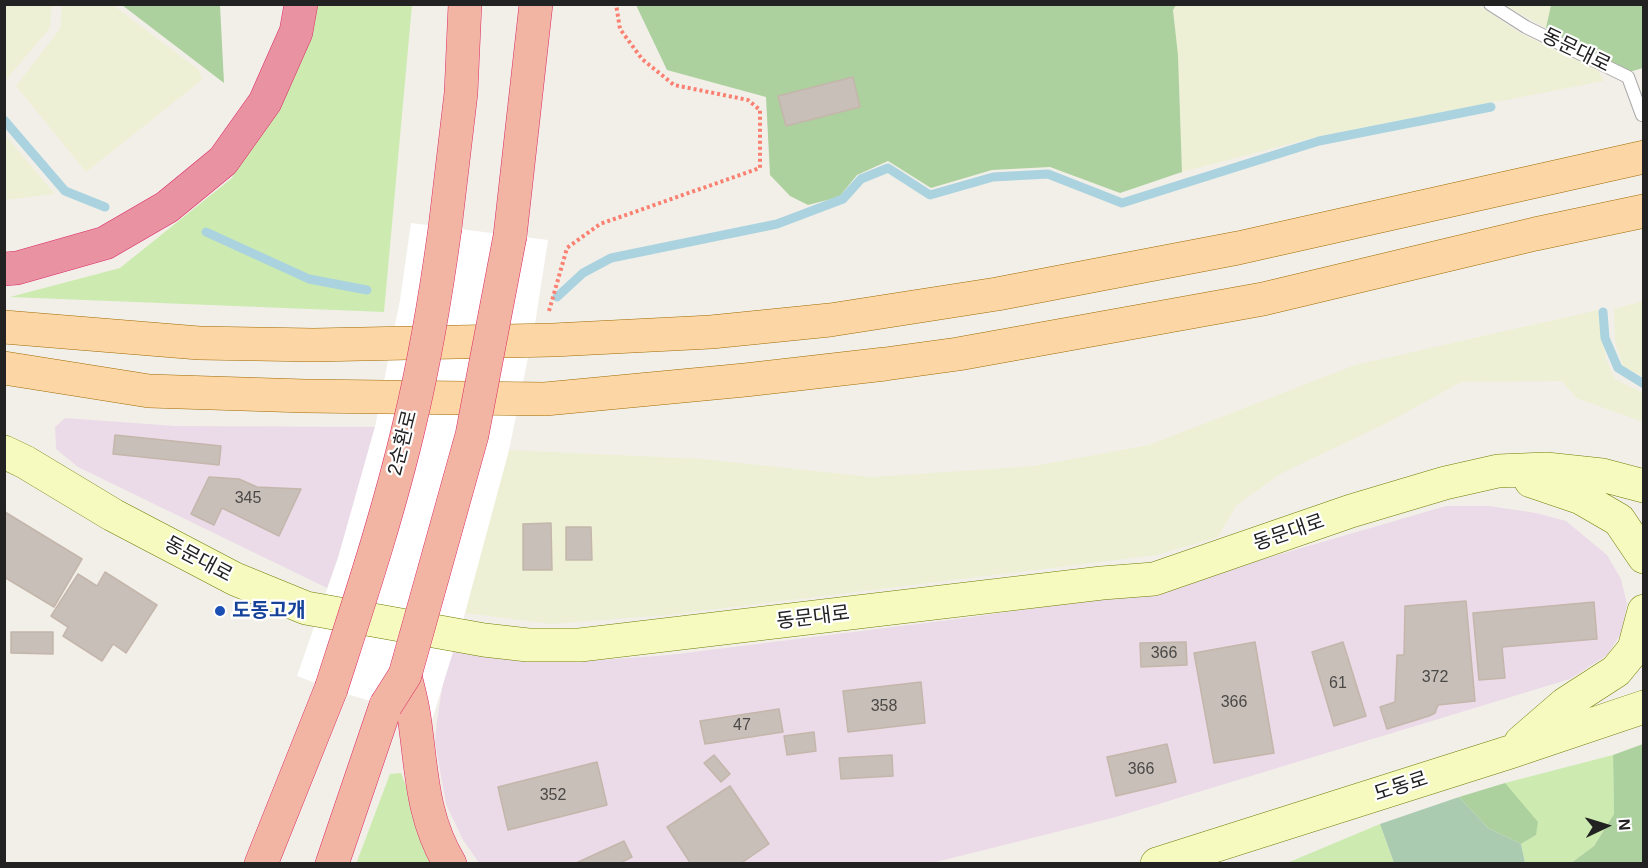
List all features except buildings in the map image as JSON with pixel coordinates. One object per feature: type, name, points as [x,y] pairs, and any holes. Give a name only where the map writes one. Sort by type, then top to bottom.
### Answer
[{"type":"highway","points":[[4,269],[17,268],[105,243],[167,207],[223,161],[266,102],[296,32],[301,4]]},
{"type":"highway","name":"2순환로","points":[[261,864],[331,689],[370,568],[409,425],[434,306],[445,228],[461,93],[465,4]]},
{"type":"highway","points":[[332,864],[400,709],[405,675],[472,435],[510,236],[536,4]]},
{"type":"highway","points":[[400,709],[426,811],[441,850],[450,864]]},
{"type":"main road","points":[[4,327],[222,343],[314,345],[541,341],[711,332],[830,320],[997,294],[1238,248],[1644,157]]},
{"type":"main road","points":[[4,368],[149,391],[305,396],[545,399],[745,380],[958,354],[1263,299],[1535,234],[1644,211]]},
{"type":"main road","name":"동문대로","points":[[4,452],[25,462],[113,515],[235,579],[306,608],[484,640],[528,645],[591,644],[1154,579],[1351,511],[1445,483],[1498,471],[1546,469],[1602,475],[1644,486]]},
{"type":"main road","points":[[1498,471],[1581,498],[1619,520],[1644,557]]},
{"type":"main road","points":[[1510,752],[1565,704],[1616,671],[1634,649],[1644,611]]},
{"type":"main road","name":"도동로","points":[[1157,864],[1510,752],[1644,706]]},
{"type":"lane","name":"동문대로","points":[[1490,4],[1526,27],[1628,77],[1642,115]]},
{"type":"path","points":[[541,341],[567,248],[600,224],[760,168],[760,110],[748,100],[674,85],[642,59],[620,29],[616,4]]},
{"type":"shaded area","points":[[65,418],[175,426],[375,427],[338,558],[327,588],[78,467],[56,449],[55,427]]},
{"type":"shaded area","points":[[1446,506],[1489,506],[1536,513],[1566,521],[1607,555],[1621,579],[1627,604],[1622,632],[1607,655],[1570,679],[1116,817],[932,863],[479,863],[463,840],[446,804],[435,742],[443,683],[453,651],[525,662],[585,661],[669,655],[965,618],[1154,591]]},
{"type":"green space","points":[[5,4],[52,5],[50,28],[5,81]]},
{"type":"green space","points":[[1176,4],[1478,5],[1522,34],[1598,70],[1604,81],[1320,136],[1182,172],[1178,55],[1173,9]]},
{"type":"green space","points":[[62,5],[113,5],[199,70],[202,80],[86,172],[16,86],[60,29]]},
{"type":"green space","points":[[122,5],[220,5],[224,83]]},
{"type":"green space","points":[[304,5],[412,5],[384,312],[10,297],[120,268],[232,178],[300,40]]},
{"type":"green space","points":[[636,5],[1176,5],[1173,10],[1178,55],[1182,172],[1120,193],[1050,167],[992,170],[931,188],[888,161],[857,175],[839,197],[808,205],[790,196],[770,175],[766,97],[667,70]]},
{"type":"green space","points":[[1504,5],[1551,5],[1546,28]]},
{"type":"green space","points":[[1551,5],[1643,5],[1643,68],[1629,72],[1546,28]]},
{"type":"green space","points":[[5,135],[55,194],[5,200]]},
{"type":"green space","points":[[1644,301],[1643,377],[1623,366],[1615,342],[1614,309]]},
{"type":"green space","points":[[1598,310],[1606,359],[1615,379],[1643,393],[1643,422],[1576,398],[1562,381],[1461,382],[1389,422],[1280,474],[1237,505],[1218,537],[1157,555],[668,615],[551,624],[465,613],[509,450],[702,459],[872,477],[1034,466],[1149,445],[1355,365]]},
{"type":"green space","points":[[1643,744],[1643,863],[1571,863],[1594,846],[1614,814],[1613,755]]},
{"type":"green space","points":[[1613,755],[1614,814],[1594,846],[1571,863],[1525,863],[1521,844],[1536,835],[1505,783]]},
{"type":"green space","points":[[401,773],[438,863],[356,864],[390,774]]},
{"type":"green space","points":[[1505,783],[1538,822],[1536,835],[1521,844],[1488,828],[1459,797]]},
{"type":"green space","points":[[1459,797],[1488,828],[1521,844],[1525,863],[1394,863],[1380,824]]},
{"type":"green space","points":[[1380,824],[1394,863],[1287,863]]},
{"type":"pier","points":[[411,223],[548,240],[535,324],[509,450],[465,613],[432,720],[331,689],[297,676],[338,558],[375,427],[400,300]]},
{"type":"waterway","points":[[557,297],[583,273],[611,258],[777,224],[843,199],[861,179],[888,168],[930,195],[993,177],[1048,174],[1122,203],[1319,141],[1491,107]]},
{"type":"waterway","points":[[4,120],[65,191],[105,207]]},
{"type":"waterway","points":[[206,232],[309,279],[367,290]]},
{"type":"waterway","points":[[1603,312],[1605,338],[1618,368],[1644,384]]},
{"type":"place","name":"도동고개","points":[[220,611]]}]
